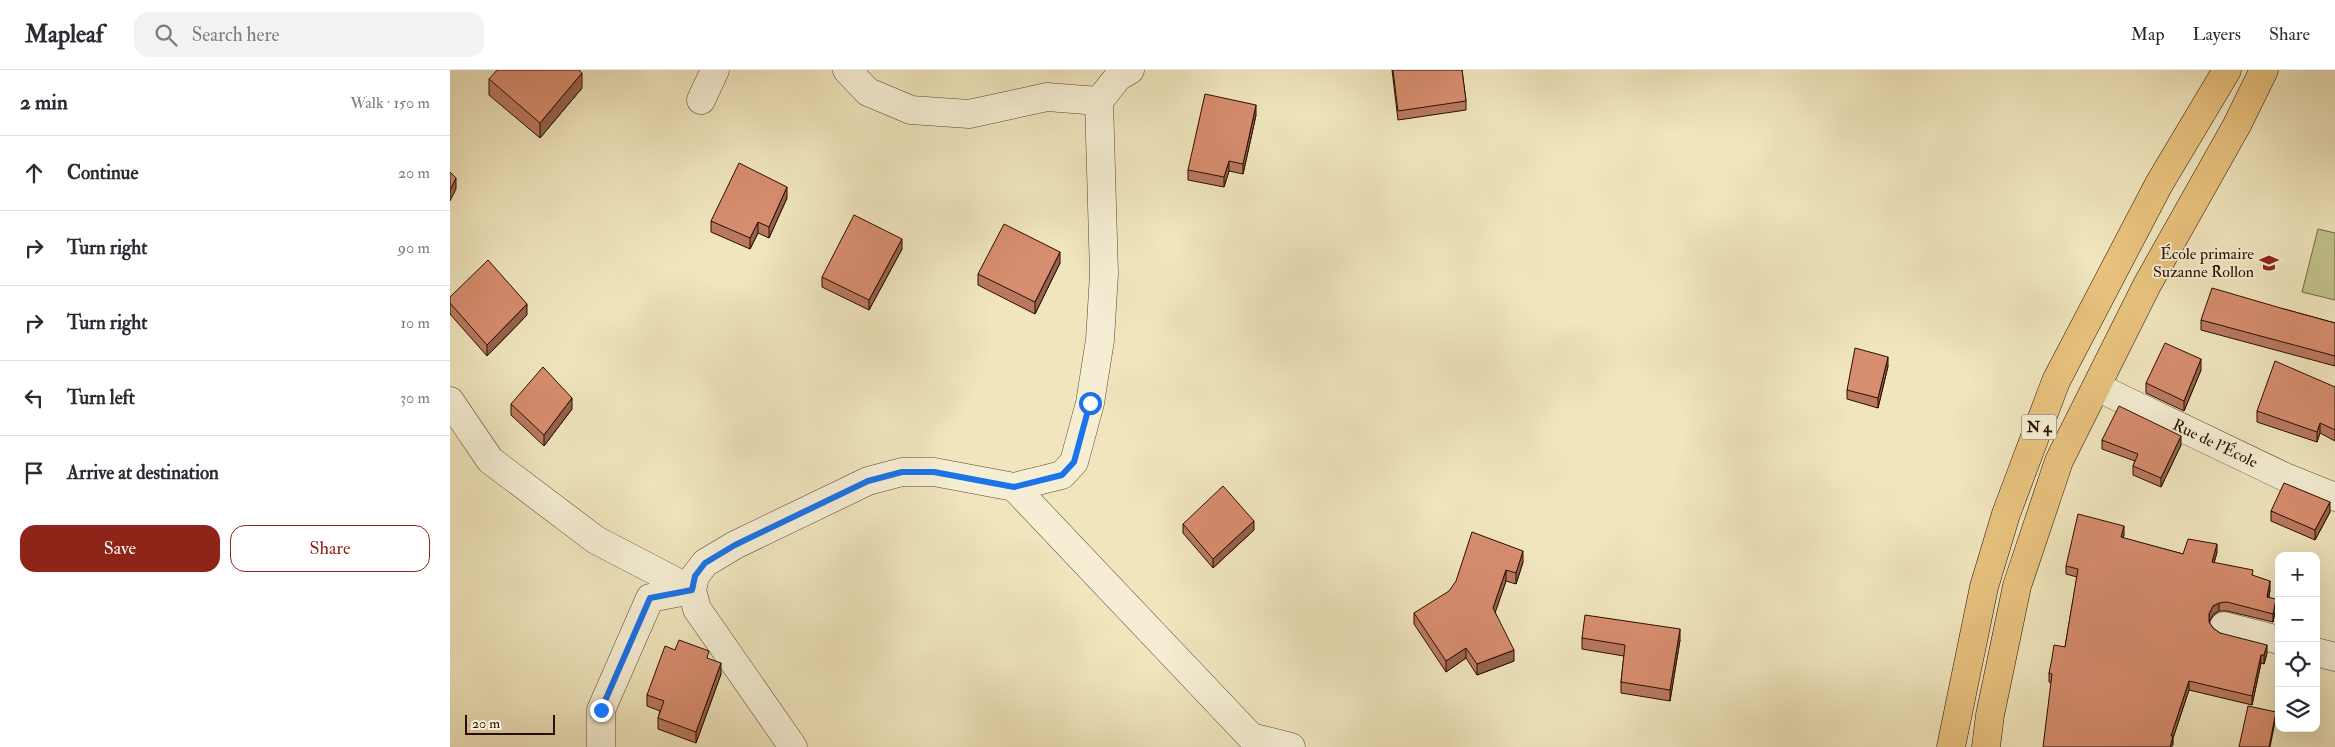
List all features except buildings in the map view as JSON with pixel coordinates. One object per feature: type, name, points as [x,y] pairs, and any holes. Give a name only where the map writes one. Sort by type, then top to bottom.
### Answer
[{"type":"highway","name":"N 4","points":[[1951,747],[1984,587],[2006,514],[2056,381],[2159,184],[2227,70]]},
{"type":"highway","name":"N 4","points":[[1986,747],[1990,715],[2017,586],[2059,461],[2147,285],[2237,125],[2264,70]]},
{"type":"street","points":[[700,100],[715,70]]},
{"type":"street","points":[[847,70],[868,92],[911,110],[969,114],[1047,97],[1099,101]]},
{"type":"street","points":[[793,747],[718,636],[696,609],[692,590],[695,576],[705,563],[728,549],[868,481],[902,472],[934,472],[1014,487],[1062,475],[1074,462],[1090,403],[1100,340],[1104,274],[1099,101],[1118,77],[1130,70]]},
{"type":"street","name":"Rue de l'École","points":[[2097,387],[2285,477],[2335,497]]},
{"type":"street","points":[[450,401],[490,460],[596,540],[692,590]]},
{"type":"street","points":[[1014,487],[1251,738],[1292,747]]},
{"type":"street","points":[[601,747],[601,710],[650,598],[692,590]]},
{"type":"street","points":[[2224,626],[2275,639]]},
{"type":"street","points":[[2320,653],[2335,657]]},
{"type":"green space","points":[[2318,229],[2335,233],[2335,300],[2302,292]]},
{"type":"place","name":"École primaire Suzanne Rollon","points":[[2269,263]]},
{"type":"route","points":[[601,710],[650,598],[692,590],[695,576],[705,563],[735,545],[868,481],[902,472],[934,472],[1014,487],[1062,475],[1074,462],[1090,403]]}]
